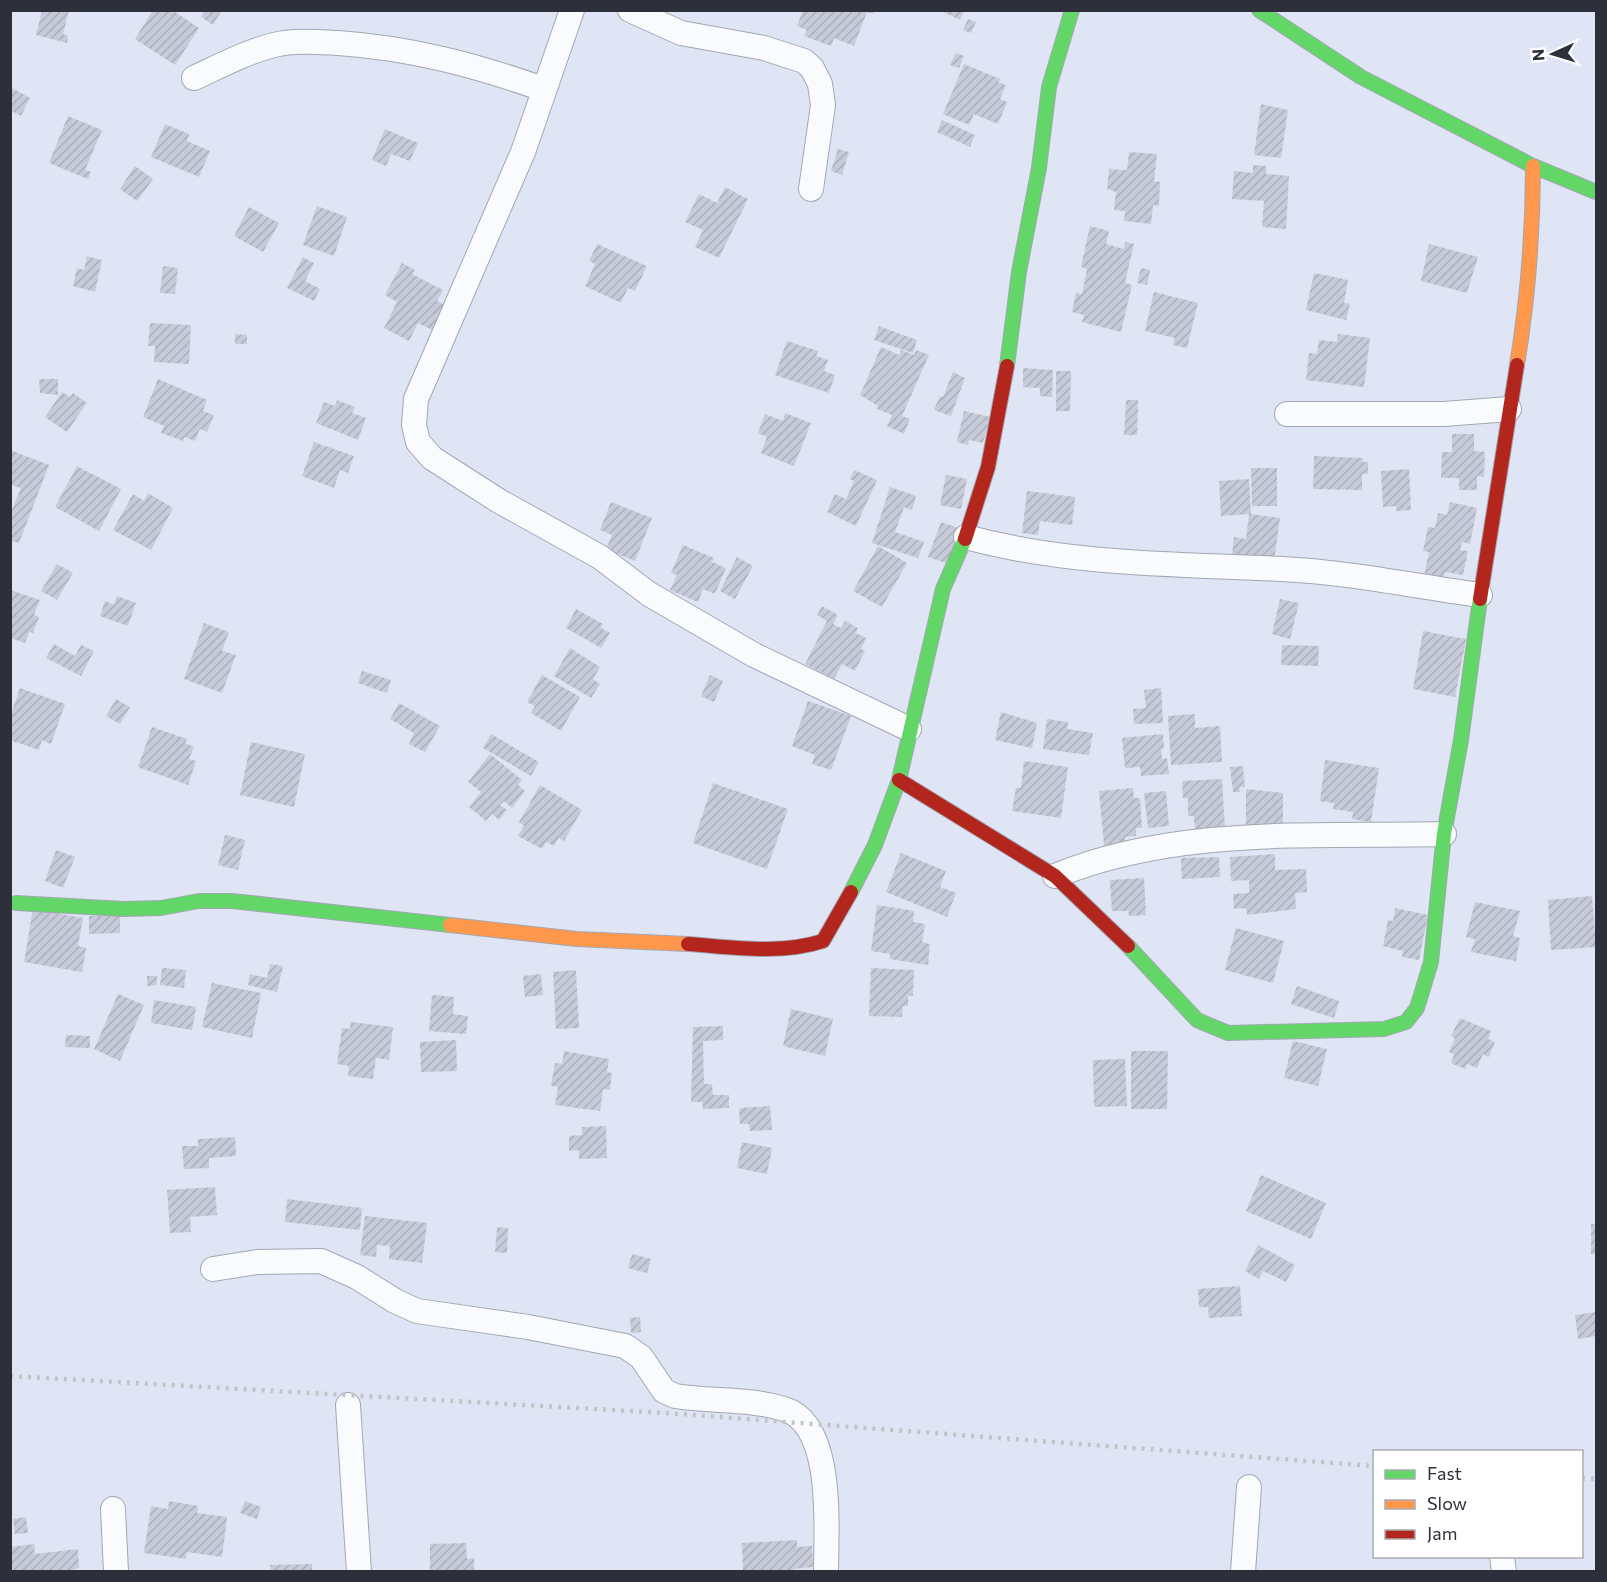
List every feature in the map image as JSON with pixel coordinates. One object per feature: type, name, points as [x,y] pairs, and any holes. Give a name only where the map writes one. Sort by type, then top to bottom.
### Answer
[{"type":"street","points":[[572,10],[515,173],[416,399],[414,425],[418,442],[432,458],[499,501],[600,557],[649,594],[695,621],[754,655],[909,729]]},
{"type":"street","points":[[630,10],[681,33],[764,48],[804,61],[812,68],[820,84],[823,105],[811,189]]},
{"type":"street","points":[[16,903],[124,909],[161,908],[199,901],[232,902],[577,939],[781,949],[805,947],[823,941],[837,920],[875,845],[899,780],[943,590],[966,537],[988,467],[1004,387],[1019,272],[1039,168],[1049,87],[1072,10]]},
{"type":"street","points":[[1259,10],[1361,77],[1533,166],[1596,192]]},
{"type":"street","points":[[194,78],[246,54],[275,45],[305,41],[420,53],[473,64],[543,89]]},
{"type":"street","points":[[899,780],[962,821],[1055,876],[1148,964],[1197,1020],[1228,1033],[1384,1029],[1406,1022],[1417,1008],[1431,962],[1444,834],[1461,740],[1480,595],[1526,309],[1533,238],[1533,166]]},
{"type":"street","points":[[1287,414],[1444,414],[1509,409]]},
{"type":"street","points":[[966,537],[1008,548],[1058,557],[1192,566],[1284,569],[1480,595]]},
{"type":"street","points":[[1055,876],[1089,862],[1134,850],[1180,845],[1335,834],[1444,834]]},
{"type":"street","points":[[213,1269],[257,1262],[321,1262],[357,1277],[395,1301],[417,1311],[528,1327],[625,1346],[641,1357],[664,1391],[675,1396],[786,1409],[806,1424],[819,1444],[826,1505],[826,1572]]},
{"type":"street","points":[[348,1405],[359,1572]]},
{"type":"street","points":[[1243,1572],[1250,1487]]},
{"type":"street","points":[[113,1509],[116,1572]]},
{"type":"building","points":[[42,10],[69,10],[63,34],[68,36],[67,43],[36,35]]},
{"type":"building","points":[[153,10],[172,10],[199,28],[175,65],[135,39]]},
{"type":"building","points":[[205,10],[222,10],[213,25],[201,17]]},
{"type":"building","points":[[803,10],[875,10],[873,14],[867,12],[854,46],[834,38],[831,46],[804,36],[807,30],[797,26]]},
{"type":"building","points":[[939,10],[964,10],[960,20]]},
{"type":"building","points":[[968,19],[976,22],[971,33],[963,30]]},
{"type":"building","points":[[956,53],[964,56],[959,68],[950,65]]},
{"type":"building","points":[[964,64],[1000,79],[998,82],[1006,85],[1000,99],[1007,102],[998,124],[974,114],[969,125],[943,114]]},
{"type":"building","points":[[10,87],[30,98],[21,116],[10,110]]},
{"type":"building","points":[[1261,104],[1288,110],[1281,158],[1254,155]]},
{"type":"building","points":[[68,116],[102,130],[85,170],[91,172],[88,179],[49,163]]},
{"type":"building","points":[[942,120],[975,135],[970,147],[937,132]]},
{"type":"building","points":[[165,124],[189,134],[187,141],[210,151],[199,177],[151,157]]},
{"type":"building","points":[[385,129],[418,143],[410,161],[391,154],[386,166],[372,160]]},
{"type":"building","points":[[838,149],[849,152],[842,175],[831,171]]},
{"type":"building","points":[[1129,152],[1157,154],[1154,181],[1160,182],[1159,206],[1153,205],[1151,224],[1124,221],[1125,211],[1114,210],[1116,192],[1107,189],[1109,169],[1127,170]]},
{"type":"building","points":[[1253,165],[1266,166],[1266,174],[1289,176],[1286,229],[1262,227],[1264,201],[1232,199],[1234,171],[1253,173]]},
{"type":"building","points":[[135,166],[153,179],[137,201],[120,189]]},
{"type":"building","points":[[725,187],[748,199],[719,258],[695,247],[703,230],[685,222],[699,194],[717,203]]},
{"type":"building","points":[[317,206],[347,217],[334,256],[303,245]]},
{"type":"building","points":[[249,207],[279,223],[263,252],[234,236]]},
{"type":"building","points":[[1090,226],[1109,231],[1106,244],[1124,249],[1125,242],[1134,244],[1125,283],[1132,285],[1121,332],[1082,322],[1084,315],[1072,312],[1076,293],[1082,294],[1087,269],[1081,267]]},
{"type":"building","points":[[597,244],[647,266],[635,291],[628,288],[621,303],[585,286],[595,264],[589,261]]},
{"type":"building","points":[[1429,244],[1478,257],[1467,293],[1421,281]]},
{"type":"building","points":[[87,256],[102,260],[95,292],[73,286],[77,268],[84,270]]},
{"type":"building","points":[[303,257],[314,263],[305,281],[320,289],[314,301],[287,288]]},
{"type":"building","points":[[402,263],[415,270],[412,274],[443,290],[437,301],[445,305],[432,330],[418,323],[409,341],[384,328],[397,302],[385,295]]},
{"type":"building","points":[[163,266],[178,268],[175,294],[160,293]]},
{"type":"building","points":[[1141,268],[1150,270],[1147,285],[1137,283]]},
{"type":"building","points":[[1314,273],[1348,280],[1344,303],[1350,304],[1346,320],[1306,310]]},
{"type":"building","points":[[1154,292],[1198,303],[1187,348],[1173,345],[1175,338],[1145,331]]},
{"type":"building","points":[[150,323],[191,325],[189,364],[154,362],[155,346],[148,346]]},
{"type":"building","points":[[879,326],[917,340],[913,353],[874,340]]},
{"type":"building","points":[[235,334],[247,335],[247,344],[235,344]]},
{"type":"building","points":[[1338,334],[1370,338],[1364,387],[1306,380],[1309,353],[1317,354],[1319,340],[1337,342]]},
{"type":"building","points":[[787,341],[818,351],[816,356],[828,360],[824,371],[835,375],[829,393],[775,375]]},
{"type":"building","points":[[881,347],[899,355],[901,350],[914,355],[916,350],[929,355],[902,416],[910,419],[904,434],[887,426],[892,415],[877,409],[878,406],[860,395]]},
{"type":"building","points":[[1023,368],[1053,370],[1052,397],[1040,396],[1040,388],[1023,387]]},
{"type":"building","points":[[1056,371],[1071,371],[1070,411],[1056,411]]},
{"type":"building","points":[[953,372],[965,378],[951,416],[934,410],[940,396],[943,397]]},
{"type":"building","points":[[39,379],[58,379],[58,395],[40,393]]},
{"type":"building","points":[[158,379],[207,400],[203,411],[214,415],[207,432],[200,429],[195,441],[184,437],[183,441],[161,433],[164,426],[143,417]]},
{"type":"building","points":[[62,392],[70,397],[73,393],[87,403],[67,432],[45,417]]},
{"type":"building","points":[[337,400],[355,407],[352,413],[366,418],[358,440],[316,423],[324,402],[335,406]]},
{"type":"building","points":[[1126,400],[1138,400],[1137,435],[1124,435]]},
{"type":"building","points":[[964,411],[990,417],[983,443],[969,440],[968,445],[957,442]]},
{"type":"building","points":[[785,413],[811,423],[794,466],[761,453],[767,437],[758,433],[765,414],[783,421]]},
{"type":"building","points":[[1452,434],[1474,434],[1474,451],[1485,452],[1484,477],[1477,476],[1477,490],[1459,490],[1459,478],[1441,478],[1442,452],[1452,452]]},
{"type":"building","points":[[314,442],[354,456],[348,473],[340,470],[334,488],[302,476]]},
{"type":"building","points":[[10,450],[49,465],[19,543],[10,540],[10,515],[21,488],[11,485]]},
{"type":"building","points":[[1314,456],[1363,458],[1362,462],[1368,462],[1368,474],[1362,474],[1362,490],[1313,489]]},
{"type":"building","points":[[77,466],[121,489],[99,531],[55,507]]},
{"type":"building","points":[[1251,468],[1277,468],[1277,506],[1252,506]]},
{"type":"building","points":[[1409,469],[1411,510],[1396,511],[1396,506],[1383,507],[1381,471]]},
{"type":"building","points":[[854,470],[877,480],[856,526],[827,512],[835,494],[846,499],[854,481],[850,479]]},
{"type":"building","points":[[946,475],[967,479],[961,509],[940,505]]},
{"type":"building","points":[[1249,479],[1251,514],[1280,518],[1274,561],[1232,555],[1234,537],[1246,539],[1249,514],[1221,516],[1219,481]]},
{"type":"building","points":[[890,487],[916,496],[912,510],[904,507],[895,532],[924,542],[918,558],[872,543]]},
{"type":"building","points":[[1027,491],[1075,497],[1072,525],[1040,521],[1038,535],[1022,533]]},
{"type":"building","points":[[148,493],[173,508],[151,550],[113,530],[133,494],[144,501]]},
{"type":"building","points":[[611,502],[652,518],[635,561],[606,549],[612,535],[600,530]]},
{"type":"building","points":[[1450,502],[1477,508],[1470,544],[1462,542],[1460,550],[1468,551],[1463,575],[1445,572],[1443,579],[1424,576],[1429,552],[1423,551],[1428,527],[1435,528],[1438,513],[1447,515]]},
{"type":"building","points":[[941,522],[961,529],[948,564],[928,557]]},
{"type":"building","points":[[683,545],[714,558],[712,562],[726,568],[715,594],[703,589],[698,602],[670,590],[677,575],[671,573]]},
{"type":"building","points":[[878,546],[907,563],[882,607],[853,591]]},
{"type":"building","points":[[737,557],[753,566],[735,599],[720,591]]},
{"type":"building","points":[[57,564],[73,573],[57,600],[41,591]]},
{"type":"building","points":[[10,590],[40,600],[34,615],[39,617],[33,633],[29,632],[25,643],[10,638]]},
{"type":"building","points":[[117,596],[136,603],[128,626],[100,616],[105,601],[114,605]]},
{"type":"building","points":[[1280,599],[1299,603],[1290,639],[1272,634]]},
{"type":"building","points":[[822,606],[838,615],[833,624],[841,628],[845,621],[858,628],[856,633],[866,638],[861,649],[865,651],[855,671],[842,664],[834,679],[805,664],[827,621],[817,615]]},
{"type":"building","points":[[576,609],[603,624],[601,628],[610,633],[601,648],[566,628]]},
{"type":"building","points":[[204,623],[229,632],[222,651],[236,655],[222,693],[184,679]]},
{"type":"building","points":[[1423,631],[1466,639],[1455,697],[1413,689]]},
{"type":"building","points":[[54,644],[75,656],[81,645],[94,651],[81,676],[46,658]]},
{"type":"building","points":[[1282,645],[1319,646],[1318,666],[1281,665]]},
{"type":"building","points":[[570,648],[600,667],[593,679],[600,684],[591,698],[554,676]]},
{"type":"building","points":[[362,671],[391,680],[387,693],[358,683]]},
{"type":"building","points":[[542,675],[580,697],[561,731],[531,713],[535,706],[527,702]]},
{"type":"building","points":[[710,675],[723,681],[714,702],[701,696]]},
{"type":"building","points":[[20,688],[65,704],[51,744],[42,740],[39,750],[10,740],[10,717]]},
{"type":"building","points":[[1161,688],[1163,723],[1134,724],[1133,709],[1146,708],[1144,690]]},
{"type":"building","points":[[116,699],[130,707],[120,724],[106,716]]},
{"type":"building","points":[[808,701],[851,716],[831,770],[812,764],[815,755],[792,746]]},
{"type":"building","points":[[399,703],[440,726],[425,752],[409,744],[414,733],[390,719]]},
{"type":"building","points":[[1001,712],[1037,723],[1032,748],[995,740]]},
{"type":"building","points":[[1195,714],[1195,728],[1220,726],[1222,762],[1171,765],[1168,716]]},
{"type":"building","points":[[1047,719],[1068,722],[1067,729],[1093,733],[1089,755],[1043,749]]},
{"type":"building","points":[[152,727],[187,739],[185,743],[194,747],[189,759],[196,761],[188,785],[138,767]]},
{"type":"building","points":[[491,734],[539,762],[531,776],[483,748]]},
{"type":"building","points":[[1163,734],[1162,759],[1167,758],[1169,774],[1141,776],[1140,767],[1125,768],[1122,738]]},
{"type":"building","points":[[251,742],[305,754],[294,807],[240,795]]},
{"type":"building","points":[[490,754],[522,780],[518,785],[525,791],[512,808],[504,801],[500,805],[507,810],[499,820],[492,814],[486,821],[469,807],[481,792],[468,782]]},
{"type":"building","points":[[1325,760],[1379,768],[1371,822],[1352,819],[1353,812],[1333,809],[1334,803],[1320,801]]},
{"type":"building","points":[[1024,761],[1068,767],[1061,818],[1012,811],[1016,788],[1021,788]]},
{"type":"building","points":[[1243,766],[1245,787],[1239,787],[1240,792],[1233,792],[1230,767]]},
{"type":"building","points":[[1222,779],[1225,830],[1195,832],[1194,816],[1188,816],[1188,798],[1183,798],[1182,781]]},
{"type":"building","points":[[713,783],[788,809],[767,869],[693,843]]},
{"type":"building","points":[[540,785],[582,810],[564,841],[559,838],[554,846],[546,842],[542,849],[518,836],[524,826],[519,822]]},
{"type":"building","points":[[1133,788],[1134,798],[1140,798],[1142,828],[1136,828],[1136,836],[1125,837],[1125,844],[1104,846],[1099,791]]},
{"type":"building","points":[[1246,789],[1283,793],[1283,825],[1246,825]]},
{"type":"building","points":[[1166,791],[1169,826],[1148,828],[1144,793]]},
{"type":"building","points":[[225,835],[245,840],[238,870],[218,865]]},
{"type":"building","points":[[56,850],[75,857],[63,888],[45,881]]},
{"type":"building","points":[[901,853],[946,871],[940,887],[956,893],[947,917],[886,892]]},
{"type":"building","points":[[1275,854],[1275,870],[1306,869],[1307,892],[1295,893],[1296,909],[1247,915],[1246,908],[1234,909],[1233,894],[1249,893],[1249,880],[1231,881],[1230,857]]},
{"type":"building","points":[[1219,857],[1220,877],[1182,879],[1181,858]]},
{"type":"building","points":[[1144,878],[1146,915],[1129,916],[1128,911],[1112,911],[1110,880]]},
{"type":"building","points":[[1592,896],[1596,947],[1551,950],[1548,900]]},
{"type":"building","points":[[1475,902],[1520,911],[1513,936],[1520,938],[1516,961],[1471,952],[1475,939],[1466,937]]},
{"type":"building","points":[[877,905],[914,911],[913,922],[925,924],[922,942],[930,944],[928,965],[890,959],[890,954],[871,951]]},
{"type":"building","points":[[1395,908],[1428,915],[1419,960],[1402,957],[1403,951],[1383,946],[1388,920],[1393,921]]},
{"type":"building","points":[[33,909],[83,918],[78,946],[86,948],[82,972],[24,962]]},
{"type":"building","points":[[120,915],[120,933],[89,934],[89,916]]},
{"type":"building","points":[[1236,928],[1284,941],[1273,983],[1225,970]]},
{"type":"building","points":[[270,964],[283,966],[277,992],[248,985],[250,974],[267,978]]},
{"type":"building","points":[[162,968],[186,970],[184,988],[160,985]]},
{"type":"building","points":[[871,968],[914,970],[913,996],[908,996],[908,1006],[903,1006],[902,1017],[869,1016]]},
{"type":"building","points":[[576,970],[579,1028],[556,1029],[553,972]]},
{"type":"building","points":[[541,974],[543,995],[525,997],[523,976]]},
{"type":"building","points":[[147,976],[157,976],[157,985],[147,986]]},
{"type":"building","points":[[212,983],[261,993],[252,1038],[202,1027]]},
{"type":"building","points":[[1297,986],[1339,1001],[1334,1018],[1291,1004]]},
{"type":"building","points":[[118,994],[144,1005],[120,1061],[94,1049]]},
{"type":"building","points":[[432,995],[454,997],[453,1014],[468,1016],[466,1034],[429,1031]]},
{"type":"building","points":[[154,1000],[196,1007],[192,1030],[151,1023]]},
{"type":"building","points":[[791,1009],[833,1019],[825,1056],[783,1046]]},
{"type":"building","points":[[1460,1018],[1491,1031],[1488,1039],[1495,1042],[1489,1057],[1483,1054],[1477,1068],[1467,1064],[1465,1069],[1451,1063],[1454,1055],[1449,1052],[1455,1038],[1451,1036]]},
{"type":"building","points":[[351,1022],[393,1027],[389,1060],[376,1058],[373,1079],[348,1076],[349,1066],[337,1064],[342,1028],[350,1029]]},
{"type":"building","points":[[723,1026],[723,1040],[703,1041],[704,1084],[712,1084],[713,1095],[729,1095],[729,1108],[703,1109],[702,1102],[691,1102],[693,1027]]},
{"type":"building","points":[[66,1035],[90,1036],[90,1048],[65,1047]]},
{"type":"building","points":[[456,1040],[457,1071],[421,1072],[420,1042]]},
{"type":"building","points":[[1293,1041],[1327,1049],[1318,1086],[1284,1078]]},
{"type":"building","points":[[564,1051],[609,1059],[607,1072],[612,1073],[610,1090],[603,1089],[600,1111],[555,1105],[558,1087],[551,1086],[555,1063],[562,1064]]},
{"type":"building","points":[[1131,1051],[1168,1051],[1167,1109],[1131,1109]]},
{"type":"building","points":[[1125,1059],[1127,1106],[1094,1107],[1093,1060]]},
{"type":"building","points":[[770,1106],[772,1130],[750,1131],[749,1124],[740,1124],[739,1108]]},
{"type":"building","points":[[606,1126],[607,1158],[579,1159],[579,1150],[569,1151],[569,1136],[582,1135],[582,1127]]},
{"type":"building","points":[[235,1137],[236,1156],[209,1158],[209,1168],[184,1169],[182,1146],[198,1146],[198,1139]]},
{"type":"building","points":[[742,1142],[772,1148],[767,1174],[737,1168]]},
{"type":"building","points":[[1261,1175],[1326,1203],[1311,1239],[1246,1211]]},
{"type":"building","points":[[215,1187],[217,1215],[190,1217],[191,1232],[170,1233],[167,1190]]},
{"type":"building","points":[[287,1199],[362,1208],[360,1230],[285,1222]]},
{"type":"building","points":[[365,1216],[427,1223],[422,1263],[389,1259],[390,1246],[377,1245],[376,1257],[360,1255]]},
{"type":"building","points":[[1591,1224],[1596,1224],[1596,1254],[1591,1254]]},
{"type":"building","points":[[497,1227],[508,1228],[507,1253],[495,1252]]},
{"type":"building","points":[[1258,1245],[1295,1265],[1286,1282],[1263,1271],[1259,1279],[1245,1271]]},
{"type":"building","points":[[632,1254],[651,1259],[647,1273],[628,1268]]},
{"type":"building","points":[[1240,1286],[1242,1316],[1209,1318],[1208,1307],[1199,1307],[1198,1289]]},
{"type":"building","points":[[1596,1312],[1596,1336],[1578,1339],[1575,1315]]},
{"type":"building","points":[[640,1317],[641,1332],[631,1333],[630,1318]]},
{"type":"building","points":[[169,1501],[198,1506],[197,1513],[227,1517],[222,1557],[187,1552],[186,1559],[144,1553],[151,1506],[168,1509]]},
{"type":"building","points":[[245,1501],[261,1507],[257,1519],[240,1513]]},
{"type":"building","points":[[26,1517],[28,1533],[15,1534],[13,1519]]},
{"type":"building","points":[[797,1540],[797,1547],[812,1546],[813,1567],[793,1569],[793,1572],[743,1572],[742,1543]]},
{"type":"building","points":[[466,1543],[467,1559],[474,1558],[474,1572],[430,1572],[430,1544]]},
{"type":"building","points":[[34,1544],[35,1554],[78,1549],[79,1568],[74,1569],[74,1572],[10,1572],[10,1547]]},
{"type":"building","points":[[312,1564],[312,1572],[271,1572],[270,1565]]},
{"type":"railway","points":[[10,1376],[666,1413],[1373,1466]]},
{"type":"railway","points":[[1583,1478],[1596,1479]]},
{"type":"traffic: fast","points":[[1007,366],[1019,272],[1039,168],[1049,87],[1072,10]]},
{"type":"traffic: fast","points":[[1259,10],[1361,77],[1533,166],[1596,192]]},
{"type":"traffic: fast","points":[[851,892],[875,845],[899,780],[943,589],[965,539]]},
{"type":"traffic: fast","points":[[1128,946],[1197,1020],[1228,1033],[1384,1029],[1406,1022],[1417,1008],[1431,962],[1444,834],[1461,740],[1480,599]]},
{"type":"traffic: fast","points":[[16,903],[124,909],[161,908],[199,901],[232,901],[450,925]]},
{"type":"traffic: slow","points":[[1517,365],[1529,266],[1533,166]]},
{"type":"traffic: slow","points":[[450,925],[577,939],[688,944]]},
{"type":"traffic: jam","points":[[1480,599],[1517,365]]},
{"type":"traffic: jam","points":[[965,539],[988,467],[1007,366]]},
{"type":"traffic: jam","points":[[899,780],[1055,876],[1128,946]]},
{"type":"traffic: jam","points":[[688,944],[773,949],[823,941],[851,892]]}]
